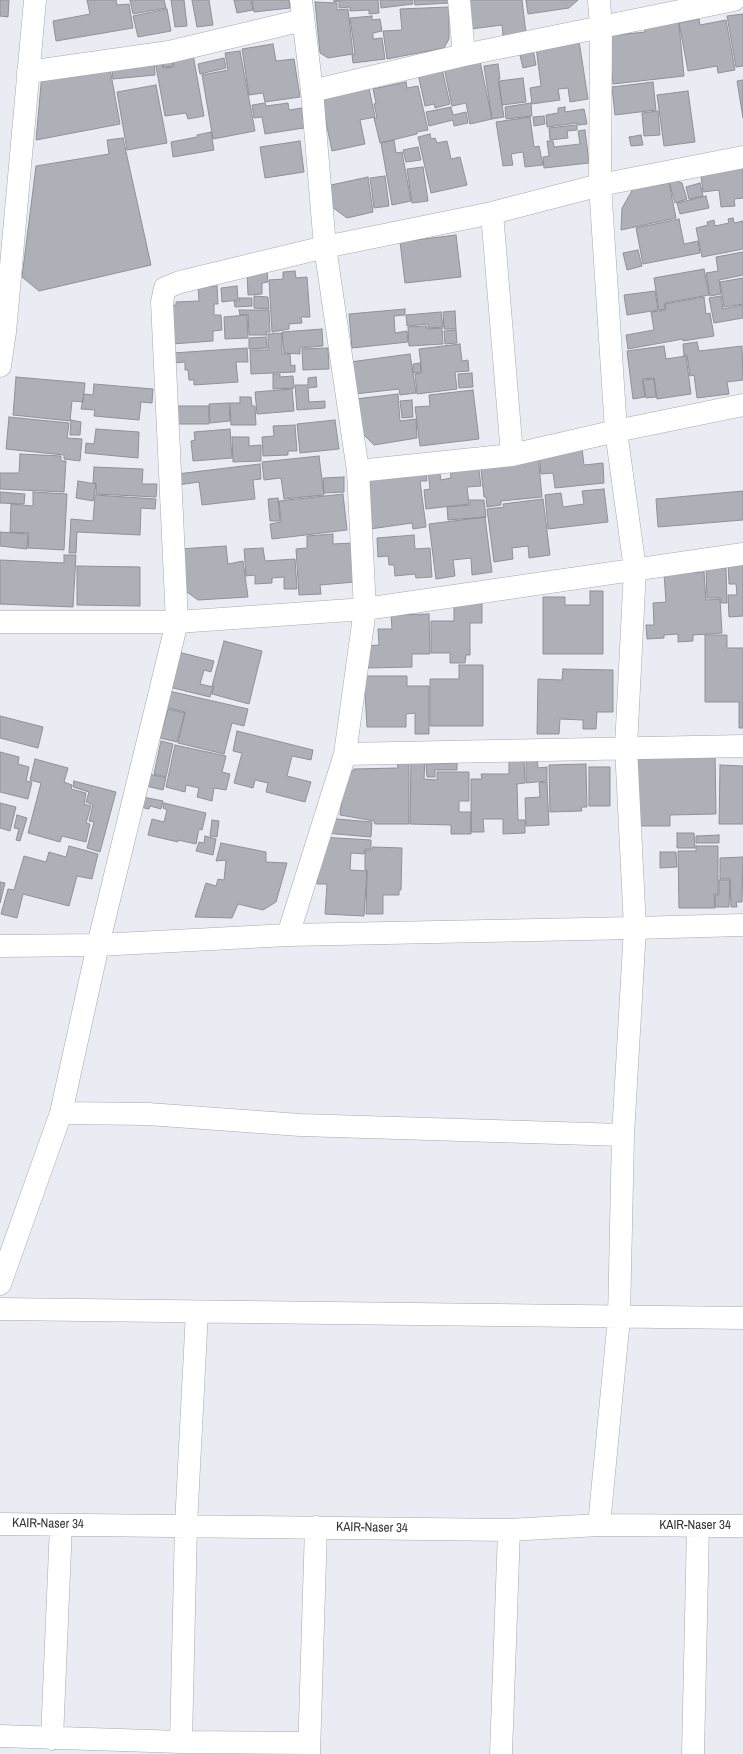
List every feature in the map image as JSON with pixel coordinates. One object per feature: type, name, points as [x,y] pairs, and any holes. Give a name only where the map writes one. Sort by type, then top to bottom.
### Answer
[{"type":"street","points":[[0,366],[3,333],[4,287],[35,0]]},
{"type":"street","points":[[459,0],[464,55]]},
{"type":"street","points":[[598,0],[601,27],[600,184],[616,431],[635,569],[626,747],[635,928],[623,1135],[619,1318],[599,1525]]},
{"type":"street","points":[[312,91],[464,55],[734,0]]},
{"type":"street","points":[[28,72],[168,52],[302,10],[312,91],[325,247],[358,471],[365,610],[345,754],[288,935]]},
{"type":"street","points":[[0,1284],[60,1113],[98,945],[177,622],[162,302],[165,288],[180,282],[325,247],[492,213],[600,184],[743,157]]},
{"type":"street","points":[[492,213],[512,455]]},
{"type":"street","points":[[358,471],[512,455],[616,431],[743,406]]},
{"type":"street","points":[[0,622],[177,622],[365,610],[743,554]]},
{"type":"street","points":[[345,754],[626,747],[743,746]]},
{"type":"street","points":[[0,946],[98,945],[288,935],[743,925]]},
{"type":"street","points":[[60,1113],[148,1114],[300,1125],[623,1135]]},
{"type":"street","points":[[0,1308],[619,1318],[743,1318]]},
{"type":"street","points":[[181,1742],[186,1525],[197,1312]]},
{"type":"street","name":"KAIR-Naser 34","points":[[0,1524],[509,1530],[599,1525],[698,1527],[743,1526]]},
{"type":"street","points":[[52,1738],[61,1525]]},
{"type":"street","points":[[0,1736],[309,1748],[316,1527]]},
{"type":"street","points":[[693,1754],[698,1527]]},
{"type":"street","points":[[501,1754],[509,1530]]},
{"type":"building","points":[[0,0],[9,0],[8,17],[0,16]]},
{"type":"building","points":[[87,0],[116,0],[117,5],[129,4],[133,28],[56,41],[53,21],[90,14]]},
{"type":"building","points":[[130,0],[164,0],[166,8],[133,14]]},
{"type":"building","points":[[171,0],[184,0],[187,26],[175,27]]},
{"type":"building","points":[[192,0],[209,0],[213,25],[197,27]]},
{"type":"building","points":[[234,0],[251,0],[253,10],[237,13]]},
{"type":"building","points":[[252,0],[289,0],[290,8],[254,12]]},
{"type":"building","points":[[334,0],[378,0],[379,13],[369,14],[369,10],[350,11],[350,7],[339,8],[339,1],[334,2]]},
{"type":"building","points":[[380,0],[412,0],[413,4],[381,8]]},
{"type":"building","points":[[414,0],[450,0],[450,3],[415,5]]},
{"type":"building","points":[[467,0],[522,0],[526,33],[503,36],[502,25],[471,29]]},
{"type":"building","points":[[526,0],[578,0],[569,8],[528,14]]},
{"type":"building","points":[[315,2],[337,3],[337,10],[348,9],[353,54],[328,58],[320,53]]},
{"type":"building","points":[[449,7],[449,39],[444,48],[387,59],[383,31],[402,30],[400,9]]},
{"type":"building","points":[[167,9],[171,31],[138,37],[133,16]]},
{"type":"building","points":[[743,14],[743,66],[736,67],[727,16]]},
{"type":"building","points":[[678,15],[684,76],[613,84],[608,36],[645,32],[644,19]]},
{"type":"building","points":[[372,16],[372,20],[380,19],[382,31],[373,33],[373,39],[382,38],[385,59],[353,63],[352,55],[355,54],[350,18]]},
{"type":"building","points":[[699,19],[700,25],[726,20],[735,70],[718,73],[717,66],[688,71],[679,23]]},
{"type":"building","points":[[579,41],[588,99],[570,102],[568,88],[558,89],[560,100],[532,104],[530,88],[541,86],[536,47]]},
{"type":"building","points":[[191,43],[204,116],[188,119],[186,113],[165,116],[155,61],[161,60],[163,68],[174,67],[172,53]]},
{"type":"building","points":[[273,44],[276,61],[294,59],[300,97],[265,102],[263,93],[249,95],[242,49]]},
{"type":"building","points":[[532,44],[536,65],[523,68],[518,47]]},
{"type":"building","points":[[171,49],[173,66],[163,67],[162,60],[154,60],[155,75],[113,79],[112,70],[137,68],[136,52]]},
{"type":"building","points":[[240,51],[255,131],[213,139],[202,75],[228,70],[225,53]]},
{"type":"building","points":[[224,58],[226,68],[200,74],[198,64]]},
{"type":"building","points":[[480,61],[492,119],[470,124],[466,103],[452,106],[444,68]]},
{"type":"building","points":[[109,63],[120,124],[36,140],[42,73]]},
{"type":"building","points":[[498,64],[500,79],[498,79],[504,117],[492,119],[484,66]]},
{"type":"building","points":[[442,69],[450,104],[435,108],[434,104],[425,106],[418,74]]},
{"type":"building","points":[[523,78],[526,102],[502,105],[499,81]]},
{"type":"building","points":[[743,80],[743,118],[737,81]]},
{"type":"building","points":[[406,82],[407,88],[418,86],[428,130],[380,143],[374,118],[377,118],[373,89]]},
{"type":"building","points":[[653,82],[656,110],[615,115],[612,87]]},
{"type":"building","points":[[368,83],[375,117],[360,120],[365,144],[332,151],[320,93]]},
{"type":"building","points":[[156,85],[167,143],[127,150],[117,92]]},
{"type":"building","points":[[688,91],[695,142],[664,146],[657,95]]},
{"type":"building","points":[[265,103],[266,106],[288,103],[289,110],[302,108],[304,128],[265,134],[262,117],[254,118],[252,105]]},
{"type":"building","points":[[531,103],[532,116],[506,119],[505,107]]},
{"type":"building","points":[[451,107],[453,115],[466,112],[468,123],[454,126],[453,120],[429,126],[426,112]]},
{"type":"building","points":[[565,107],[565,112],[584,109],[587,124],[578,125],[578,123],[547,127],[546,115],[558,113],[558,108]]},
{"type":"building","points":[[658,111],[660,135],[644,136],[642,113]]},
{"type":"building","points":[[544,116],[545,124],[534,126],[533,117]]},
{"type":"building","points":[[530,117],[534,147],[539,146],[543,165],[525,167],[523,152],[511,154],[513,165],[503,166],[496,122]]},
{"type":"building","points":[[577,125],[577,130],[567,131],[568,138],[550,140],[549,128]]},
{"type":"building","points":[[585,130],[589,163],[544,168],[543,157],[549,156],[547,141],[553,141],[554,147],[580,144],[578,131]]},
{"type":"building","points":[[211,132],[214,150],[173,157],[171,142],[197,137],[197,135]]},
{"type":"building","points":[[430,134],[431,139],[435,138],[437,143],[447,141],[451,159],[460,157],[467,185],[431,193],[418,137]]},
{"type":"building","points":[[641,135],[643,145],[631,146],[629,137]]},
{"type":"building","points":[[123,138],[151,265],[39,291],[22,277],[36,166],[109,154],[107,140]]},
{"type":"building","points":[[394,140],[396,153],[402,152],[411,201],[392,205],[381,143]]},
{"type":"building","points":[[300,141],[304,172],[265,178],[260,147]]},
{"type":"building","points":[[418,147],[421,160],[406,162],[403,150]]},
{"type":"building","points":[[743,162],[743,198],[734,199],[735,206],[721,207],[719,190],[703,192],[700,167]]},
{"type":"building","points":[[423,167],[428,201],[412,203],[407,169]]},
{"type":"building","points":[[385,176],[389,206],[374,208],[370,178]]},
{"type":"building","points":[[368,177],[373,212],[347,218],[332,207],[331,185]]},
{"type":"building","points":[[674,180],[682,183],[687,199],[675,203],[669,182]]},
{"type":"building","points":[[669,183],[676,218],[621,230],[622,208],[633,189]]},
{"type":"building","points":[[700,183],[703,196],[689,199],[686,187]]},
{"type":"building","points":[[706,196],[709,208],[680,214],[677,203]]},
{"type":"building","points":[[733,218],[734,223],[743,221],[743,249],[702,257],[696,228],[708,225],[707,222],[714,220],[715,226],[729,223],[728,219]]},
{"type":"building","points":[[679,219],[684,244],[698,241],[700,253],[643,264],[636,228]]},
{"type":"building","points":[[456,235],[461,277],[405,283],[400,242]]},
{"type":"building","points":[[638,250],[642,266],[627,270],[623,253]]},
{"type":"building","points":[[743,252],[743,275],[719,280],[721,294],[710,296],[706,273],[718,271],[716,257]]},
{"type":"building","points":[[704,269],[709,295],[664,303],[665,309],[659,310],[654,278]]},
{"type":"building","points":[[267,271],[268,282],[262,283],[262,294],[248,295],[247,272]]},
{"type":"building","points":[[295,271],[296,278],[307,277],[310,317],[301,317],[302,323],[289,324],[289,329],[272,332],[269,280],[283,279],[283,272]]},
{"type":"building","points":[[743,278],[743,304],[724,307],[720,282]]},
{"type":"building","points":[[217,286],[218,304],[214,304],[214,315],[221,315],[222,330],[213,331],[213,341],[172,344],[169,306],[176,305],[176,302],[199,301],[198,287]]},
{"type":"building","points":[[237,286],[238,300],[222,302],[221,288]]},
{"type":"building","points":[[655,291],[658,310],[627,315],[624,295]]},
{"type":"building","points":[[254,296],[268,297],[269,309],[254,308]]},
{"type":"building","points":[[721,296],[723,309],[743,305],[743,318],[714,323],[709,298]]},
{"type":"building","points":[[704,297],[706,314],[710,313],[714,336],[683,341],[683,339],[628,349],[626,335],[654,330],[651,312],[666,310],[665,304]]},
{"type":"building","points":[[239,298],[252,298],[252,306],[235,307],[234,301],[240,301]]},
{"type":"building","points":[[405,309],[405,315],[394,316],[395,333],[407,331],[408,342],[352,348],[349,314]]},
{"type":"building","points":[[239,310],[269,310],[270,332],[266,332],[267,335],[249,335],[248,314],[240,315]]},
{"type":"building","points":[[455,311],[456,329],[444,329],[443,312]]},
{"type":"building","points":[[441,312],[443,327],[428,328],[428,324],[407,326],[406,315]]},
{"type":"building","points":[[247,315],[248,338],[225,339],[224,317]]},
{"type":"building","points":[[426,326],[427,329],[442,328],[443,344],[409,346],[408,327]]},
{"type":"building","points":[[322,329],[323,346],[300,348],[300,354],[284,353],[282,332]]},
{"type":"building","points":[[456,330],[457,343],[445,344],[444,331]]},
{"type":"building","points":[[282,333],[282,354],[290,354],[291,366],[295,365],[295,372],[251,374],[250,350],[268,350],[268,334]]},
{"type":"building","points":[[266,337],[267,348],[249,349],[249,338]]},
{"type":"building","points":[[697,342],[699,351],[742,346],[743,380],[727,382],[729,394],[697,398],[694,375],[690,376],[687,355],[684,356],[683,344]]},
{"type":"building","points":[[460,344],[462,361],[468,360],[469,371],[455,372],[457,389],[417,394],[415,374],[422,373],[419,349]]},
{"type":"building","points":[[664,346],[666,359],[686,356],[691,394],[657,399],[654,378],[642,379],[645,397],[633,399],[627,351]]},
{"type":"building","points":[[247,348],[248,362],[236,362],[238,382],[194,385],[194,380],[189,380],[188,370],[185,370],[185,362],[174,363],[173,353]]},
{"type":"building","points":[[328,348],[329,369],[303,370],[302,349]]},
{"type":"building","points":[[410,354],[416,393],[400,395],[399,389],[355,394],[350,362]]},
{"type":"building","points":[[420,363],[421,372],[413,373],[413,364]]},
{"type":"building","points":[[472,373],[473,387],[459,388],[458,374]]},
{"type":"building","points":[[273,374],[280,374],[280,377],[293,376],[294,388],[273,389]]},
{"type":"building","points":[[16,377],[85,383],[83,402],[72,401],[70,421],[13,415]]},
{"type":"building","points":[[316,377],[317,387],[308,388],[309,402],[325,401],[325,408],[297,410],[295,385],[308,385],[308,378]]},
{"type":"building","points":[[654,379],[656,397],[646,398],[643,380]]},
{"type":"building","points":[[94,384],[153,389],[152,403],[141,402],[139,420],[94,416],[95,410],[81,409],[84,394],[93,395]]},
{"type":"building","points":[[292,389],[294,411],[257,414],[255,392]]},
{"type":"building","points":[[473,390],[479,439],[420,446],[415,407],[430,406],[429,395]]},
{"type":"building","points":[[398,394],[400,421],[416,419],[417,438],[374,445],[359,430],[355,399]]},
{"type":"building","points":[[240,397],[251,397],[252,406],[255,406],[256,425],[231,425],[230,403],[240,403]]},
{"type":"building","points":[[412,400],[413,417],[402,418],[400,401]]},
{"type":"building","points":[[229,403],[230,421],[210,423],[209,404]]},
{"type":"building","points":[[176,406],[209,406],[209,424],[176,424]]},
{"type":"building","points":[[9,417],[69,423],[67,438],[82,439],[80,461],[64,459],[64,455],[6,449]]},
{"type":"building","points":[[71,420],[81,422],[80,435],[70,435]]},
{"type":"building","points":[[335,420],[339,449],[300,453],[297,424]]},
{"type":"building","points":[[295,425],[297,451],[288,451],[288,455],[263,456],[262,437],[274,436],[273,426]]},
{"type":"building","points":[[96,429],[139,432],[138,458],[85,453],[86,443],[94,444]]},
{"type":"building","points":[[230,429],[232,458],[193,461],[191,441],[195,440],[194,432]]},
{"type":"building","points":[[232,437],[249,437],[249,446],[261,445],[261,461],[233,462]]},
{"type":"building","points":[[582,448],[584,465],[603,463],[604,483],[555,488],[553,473],[541,474],[539,452]]},
{"type":"building","points":[[20,454],[61,456],[61,461],[66,461],[64,492],[0,489],[0,473],[19,473]]},
{"type":"building","points":[[538,454],[542,497],[501,501],[501,505],[487,507],[486,497],[484,497],[480,461]]},
{"type":"building","points":[[319,456],[324,495],[284,499],[281,478],[264,480],[262,462]]},
{"type":"building","points":[[478,462],[481,486],[467,487],[469,504],[426,509],[424,490],[430,489],[428,470],[439,468],[441,480],[451,478],[450,466]]},
{"type":"building","points":[[260,464],[261,479],[253,480],[255,499],[202,505],[199,482],[178,485],[177,474]]},
{"type":"building","points":[[94,467],[143,469],[142,484],[157,484],[156,497],[96,494],[96,483],[93,483]]},
{"type":"building","points":[[426,472],[427,481],[420,481],[426,527],[413,529],[412,523],[370,529],[364,480]]},
{"type":"building","points":[[344,477],[344,492],[324,493],[323,478]]},
{"type":"building","points":[[78,481],[96,484],[93,501],[76,498]]},
{"type":"building","points":[[604,489],[608,522],[548,529],[545,495],[561,493],[563,507],[584,504],[582,491]]},
{"type":"building","points":[[743,491],[743,520],[658,527],[656,499]]},
{"type":"building","points":[[0,492],[25,494],[24,504],[0,503]]},
{"type":"building","points":[[33,492],[67,494],[64,550],[28,548],[29,533],[10,532],[11,504],[33,506]]},
{"type":"building","points":[[343,494],[347,530],[272,539],[270,524],[281,522],[279,501]]},
{"type":"building","points":[[95,495],[156,499],[155,509],[141,508],[140,535],[77,532],[76,553],[69,553],[71,519],[93,521]]},
{"type":"building","points":[[278,498],[280,521],[270,521],[268,499]]},
{"type":"building","points":[[543,499],[550,555],[529,558],[528,546],[512,548],[513,559],[494,562],[487,509],[504,507],[503,504]]},
{"type":"building","points":[[470,500],[484,500],[486,517],[448,520],[447,507],[470,505]]},
{"type":"building","points":[[485,517],[492,572],[472,575],[471,558],[453,560],[455,576],[436,579],[429,524]]},
{"type":"building","points":[[0,532],[28,534],[27,549],[0,546]]},
{"type":"building","points":[[333,534],[333,544],[352,543],[355,582],[320,585],[321,594],[299,595],[296,549],[307,548],[307,536]]},
{"type":"building","points":[[414,535],[415,549],[430,548],[432,577],[416,578],[415,574],[395,576],[394,565],[389,565],[388,556],[378,557],[377,538]]},
{"type":"building","points":[[226,546],[228,564],[243,561],[248,597],[198,600],[180,587],[179,549]]},
{"type":"building","points":[[263,548],[265,561],[295,559],[297,589],[284,589],[284,577],[272,578],[272,583],[255,584],[255,575],[246,576],[244,549]]},
{"type":"building","points":[[64,555],[76,555],[73,607],[0,604],[0,560],[64,563]]},
{"type":"building","points":[[743,562],[743,616],[729,617],[728,595],[737,595],[736,584],[729,584],[728,563]]},
{"type":"building","points":[[77,566],[140,567],[140,606],[77,605]]},
{"type":"building","points":[[726,568],[727,603],[721,603],[721,598],[707,598],[706,569]]},
{"type":"building","points":[[704,572],[706,600],[720,599],[722,633],[693,635],[693,641],[678,642],[678,634],[664,635],[664,638],[647,639],[646,625],[654,625],[653,603],[666,602],[664,574]]},
{"type":"building","points":[[590,591],[603,591],[603,654],[543,654],[543,597],[565,597],[565,605],[590,605]]},
{"type":"building","points":[[454,599],[482,599],[482,623],[470,623],[470,655],[466,655],[465,663],[450,663],[450,653],[431,653],[431,621],[454,621]]},
{"type":"building","points":[[429,614],[430,654],[412,654],[412,667],[368,668],[367,646],[379,645],[378,629],[392,629],[391,615]]},
{"type":"building","points":[[705,635],[727,635],[727,648],[743,648],[743,728],[739,728],[739,702],[705,702]]},
{"type":"building","points":[[224,641],[262,651],[249,704],[212,694],[214,686],[212,686]]},
{"type":"building","points":[[178,652],[214,661],[211,672],[204,670],[200,684],[213,687],[210,697],[169,687]]},
{"type":"building","points":[[459,665],[483,665],[483,726],[430,726],[430,679],[459,679]]},
{"type":"building","points":[[563,669],[613,670],[613,712],[597,712],[596,729],[583,729],[583,720],[560,719],[559,734],[537,734],[538,679],[562,680]]},
{"type":"building","points":[[363,676],[407,676],[407,686],[429,686],[429,734],[415,734],[415,713],[406,714],[406,727],[367,727],[365,693],[362,694]]},
{"type":"building","points":[[169,691],[248,709],[244,726],[232,723],[224,754],[178,743],[185,712],[165,707]]},
{"type":"building","points":[[168,709],[185,713],[177,742],[160,738]]},
{"type":"building","points":[[0,716],[43,727],[38,748],[0,738]]},
{"type":"building","points":[[237,731],[313,750],[311,760],[292,756],[287,776],[311,782],[305,802],[266,792],[268,783],[255,780],[253,788],[234,783],[242,753],[233,751]]},
{"type":"building","points":[[161,741],[173,744],[166,777],[154,774]]},
{"type":"building","points":[[175,745],[226,756],[222,772],[230,774],[226,790],[214,788],[212,801],[197,797],[199,788],[186,785],[185,792],[166,787]]},
{"type":"building","points":[[526,751],[537,752],[538,768],[547,767],[547,781],[526,783]]},
{"type":"building","points":[[0,752],[19,757],[18,764],[29,767],[26,781],[32,782],[28,799],[0,792]]},
{"type":"building","points":[[715,753],[716,814],[670,815],[670,826],[637,826],[637,754]]},
{"type":"building","points":[[35,759],[68,768],[64,782],[72,785],[71,789],[86,793],[84,804],[91,806],[86,823],[90,824],[86,842],[62,836],[60,842],[28,833],[41,783],[30,780]]},
{"type":"building","points":[[397,759],[409,762],[409,824],[375,824],[374,821],[340,815],[345,779],[354,769],[398,768]]},
{"type":"building","points":[[411,759],[425,759],[424,779],[437,780],[437,772],[469,772],[469,801],[459,801],[459,812],[471,812],[471,834],[451,834],[451,825],[410,824]]},
{"type":"building","points":[[509,760],[524,760],[525,783],[517,784],[518,820],[525,820],[525,833],[503,834],[503,819],[483,819],[484,832],[471,832],[471,779],[482,779],[481,774],[509,774]]},
{"type":"building","points":[[457,763],[457,770],[435,770],[435,777],[427,777],[426,764]]},
{"type":"building","points":[[586,764],[587,807],[581,807],[582,811],[550,812],[549,765]]},
{"type":"building","points":[[720,765],[743,766],[743,824],[719,824]]},
{"type":"building","points":[[589,767],[610,767],[610,806],[589,806]]},
{"type":"building","points":[[149,774],[166,778],[163,790],[146,786]]},
{"type":"building","points":[[74,781],[116,792],[100,852],[87,848],[94,822],[89,821],[93,805],[86,802],[89,792],[73,787]]},
{"type":"building","points":[[547,782],[549,825],[526,826],[525,798],[540,797],[539,783]]},
{"type":"building","points":[[143,797],[163,801],[161,809],[150,806],[149,809],[140,807]]},
{"type":"building","points":[[0,803],[16,807],[10,831],[0,828]]},
{"type":"building","points":[[164,803],[206,813],[202,830],[199,829],[196,844],[178,840],[178,842],[148,835],[152,819],[164,822],[167,810],[163,808]]},
{"type":"building","points":[[17,815],[27,818],[20,841],[16,840],[19,829],[14,828]]},
{"type":"building","points":[[326,818],[372,822],[371,837],[325,833]]},
{"type":"building","points":[[212,820],[219,821],[217,837],[210,836]]},
{"type":"building","points":[[677,833],[694,833],[695,848],[677,848]]},
{"type":"building","points":[[719,835],[719,843],[696,843],[696,836]]},
{"type":"building","points":[[205,836],[216,839],[213,855],[196,851],[199,842],[204,843]]},
{"type":"building","points":[[320,837],[371,840],[371,849],[365,849],[364,854],[351,853],[350,870],[367,871],[364,916],[325,914],[327,884],[317,884]]},
{"type":"building","points":[[221,843],[266,852],[266,862],[287,863],[276,902],[263,910],[238,904],[232,918],[195,917],[206,883],[216,886],[218,879],[224,880],[226,860],[216,861]]},
{"type":"building","points":[[69,846],[98,854],[92,879],[77,876],[69,906],[23,894],[17,918],[1,914],[8,889],[14,890],[24,856],[46,862],[49,852],[66,857]]},
{"type":"building","points":[[696,846],[718,846],[718,894],[714,894],[715,908],[679,908],[678,851],[696,851]]},
{"type":"building","points":[[373,847],[402,848],[401,890],[399,890],[399,895],[383,895],[383,914],[366,914],[367,870],[365,870],[365,855],[366,850],[372,850]]},
{"type":"building","points":[[660,852],[676,852],[677,867],[660,868]]},
{"type":"building","points":[[743,857],[742,902],[736,902],[737,907],[731,907],[730,879],[720,879],[720,858]]},
{"type":"building","points":[[719,880],[730,880],[729,907],[715,907],[715,895],[719,895]]},
{"type":"building","points":[[0,882],[5,883],[0,903]]}]
